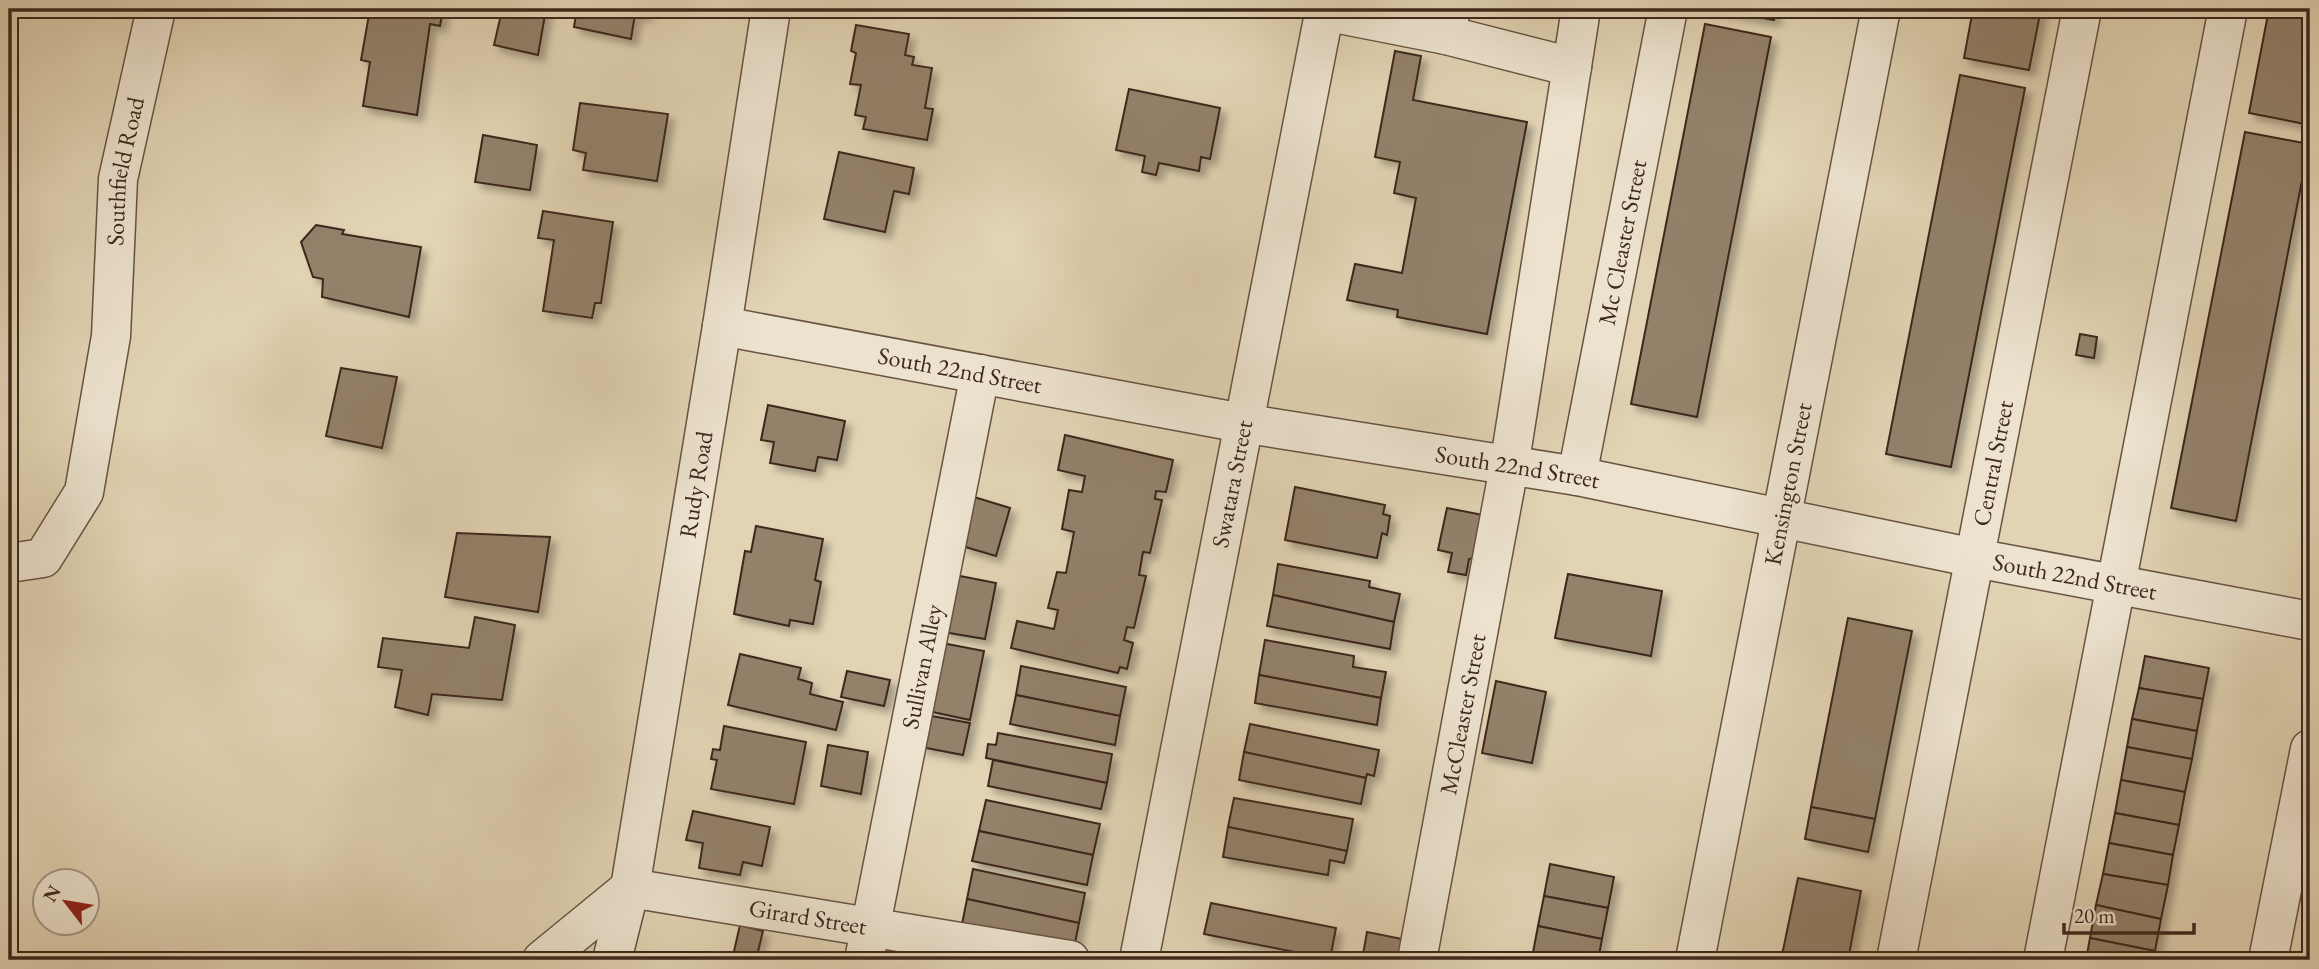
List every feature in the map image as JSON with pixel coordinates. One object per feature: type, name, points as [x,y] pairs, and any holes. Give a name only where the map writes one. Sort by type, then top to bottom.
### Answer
[{"type":"street","name":"Southfield Road","points":[[9,563],[43,558],[84,492],[111,336],[118,179],[156,9]]},
{"type":"street","name":"Rudy Road","points":[[612,960],[630,888],[771,9]]},
{"type":"street","name":"McCleaster Street","points":[[1418,960],[1509,467],[1581,9]]},
{"type":"street","name":"Mc Cleaster Street","points":[[1577,476],[1668,9]]},
{"type":"street","name":"Kensington Street","points":[[1695,960],[1881,9]]},
{"type":"street","name":"Central Street","points":[[1896,960],[2082,9]]},
{"type":"street","points":[[2042,960],[2228,9]]},
{"type":"street","points":[[1324,10],[1448,22],[1572,67]]},
{"type":"street","name":"Swatara Street","points":[[1139,960],[1324,10]]},
{"type":"street","name":"South 22nd Street","points":[[722,326],[1242,423],[1577,476],[1975,558],[2310,621]]},
{"type":"street","name":"Sullivan Alley","points":[[867,944],[980,374]]},
{"type":"street","points":[[2268,960],[2310,749]]},
{"type":"street","points":[[542,960],[630,888]]},
{"type":"street","name":"Girard Street","points":[[630,888],[867,944],[1070,960]]},
{"type":"building","points":[[370,9],[443,9],[440,26],[430,24],[417,115],[363,106],[370,62],[361,60]]},
{"type":"building","points":[[546,9],[538,55],[494,45],[502,10]]},
{"type":"building","points":[[577,9],[647,9],[646,15],[635,14],[631,39],[574,27]]},
{"type":"building","points":[[1713,9],[1776,9],[1774,20]]},
{"type":"building","points":[[1973,9],[2041,9],[2029,70],[1964,58]]},
{"type":"building","points":[[2269,9],[2310,9],[2310,125],[2249,113]]},
{"type":"building","points":[[1705,24],[1771,37],[1697,417],[1631,404]]},
{"type":"building","points":[[856,25],[909,34],[905,55],[914,57],[912,65],[932,68],[925,108],[933,109],[927,140],[863,129],[866,117],[855,115],[861,85],[850,84],[856,53],[851,51]]},
{"type":"building","points":[[1395,51],[1421,56],[1413,100],[1527,122],[1487,334],[1397,317],[1398,310],[1347,300],[1355,264],[1402,273],[1416,198],[1394,193],[1400,162],[1375,157]]},
{"type":"building","points":[[1960,75],[2025,88],[1951,467],[1886,454]]},
{"type":"building","points":[[1129,89],[1220,108],[1210,159],[1201,157],[1199,171],[1159,163],[1156,175],[1142,172],[1145,156],[1116,150]]},
{"type":"building","points":[[580,103],[668,114],[657,181],[583,170],[586,153],[573,150]]},
{"type":"building","points":[[2245,132],[2309,144],[2236,521],[2171,508]]},
{"type":"building","points":[[483,135],[537,145],[530,190],[475,182]]},
{"type":"building","points":[[839,152],[914,168],[909,194],[894,191],[885,232],[824,219]]},
{"type":"building","points":[[543,211],[613,222],[601,303],[595,303],[592,318],[543,311],[554,240],[538,238]]},
{"type":"building","points":[[316,225],[344,230],[342,234],[421,247],[409,317],[322,297],[323,279],[313,277],[301,242]]},
{"type":"building","points":[[2080,334],[2097,337],[2094,358],[2076,355]]},
{"type":"building","points":[[341,368],[397,377],[382,448],[326,436]]},
{"type":"building","points":[[768,405],[845,421],[837,460],[818,457],[815,471],[770,463],[774,442],[761,440]]},
{"type":"building","points":[[1065,435],[1173,460],[1166,492],[1156,491],[1155,499],[1162,500],[1150,553],[1143,552],[1139,575],[1146,576],[1134,628],[1127,627],[1124,640],[1133,643],[1127,669],[1120,667],[1118,673],[1011,648],[1017,621],[1054,629],[1058,610],[1048,608],[1057,572],[1066,573],[1074,532],[1062,529],[1069,490],[1082,492],[1085,476],[1058,470]]},
{"type":"building","points":[[1295,487],[1385,505],[1383,514],[1390,516],[1387,535],[1382,533],[1377,558],[1285,540]]},
{"type":"building","points":[[974,497],[1010,508],[996,556],[962,546]]},
{"type":"building","points":[[1447,508],[1483,515],[1474,558],[1469,559],[1466,575],[1448,572],[1452,553],[1438,550]]},
{"type":"building","points":[[756,526],[823,539],[815,580],[821,582],[813,624],[790,620],[789,626],[734,614],[745,551],[751,552]]},
{"type":"building","points":[[457,533],[550,537],[538,612],[445,597]]},
{"type":"building","points":[[1278,564],[1370,581],[1369,587],[1400,594],[1394,622],[1273,595]]},
{"type":"building","points":[[1568,574],[1662,591],[1651,656],[1555,638]]},
{"type":"building","points":[[955,575],[996,583],[985,639],[943,632]]},
{"type":"building","points":[[1273,595],[1394,622],[1390,649],[1267,626]]},
{"type":"building","points":[[475,617],[515,625],[502,700],[432,694],[428,715],[395,707],[402,670],[378,667],[383,638],[469,648]]},
{"type":"building","points":[[1848,618],[1912,631],[1875,819],[1811,807]]},
{"type":"building","points":[[1265,640],[1354,656],[1353,667],[1386,672],[1381,698],[1259,675]]},
{"type":"building","points":[[942,643],[984,651],[970,720],[928,711]]},
{"type":"building","points":[[740,654],[801,668],[798,679],[812,683],[810,694],[843,702],[836,730],[728,705]]},
{"type":"building","points":[[2145,656],[2209,668],[2203,699],[2139,688]]},
{"type":"building","points":[[1021,666],[1126,687],[1120,716],[1016,695]]},
{"type":"building","points":[[847,671],[890,680],[884,706],[841,697]]},
{"type":"building","points":[[1259,675],[1381,698],[1377,725],[1255,703]]},
{"type":"building","points":[[1496,681],[1546,692],[1532,763],[1482,753]]},
{"type":"building","points":[[2139,688],[2203,699],[2197,731],[2132,719]]},
{"type":"building","points":[[1016,695],[1120,716],[1115,745],[1010,724]]},
{"type":"building","points":[[926,715],[970,723],[963,755],[921,747]]},
{"type":"building","points":[[2132,719],[2197,731],[2192,759],[2127,747]]},
{"type":"building","points":[[1250,724],[1379,750],[1374,776],[1367,774],[1366,778],[1244,752]]},
{"type":"building","points":[[724,726],[806,742],[794,804],[711,789],[717,760],[711,759],[713,749],[720,750]]},
{"type":"building","points":[[998,733],[1112,754],[1107,783],[986,758],[988,744],[996,745]]},
{"type":"building","points":[[828,745],[868,752],[861,794],[821,786]]},
{"type":"building","points":[[2127,747],[2192,759],[2185,792],[2121,780]]},
{"type":"building","points":[[1244,752],[1366,778],[1361,804],[1239,780]]},
{"type":"building","points":[[993,760],[1107,783],[1101,809],[988,786]]},
{"type":"building","points":[[2121,780],[2185,792],[2179,825],[2115,813]]},
{"type":"building","points":[[1234,798],[1353,819],[1347,851],[1228,827]]},
{"type":"building","points":[[986,800],[1100,824],[1093,855],[979,831]]},
{"type":"building","points":[[1811,807],[1875,819],[1868,852],[1805,839]]},
{"type":"building","points":[[693,811],[770,827],[762,866],[743,862],[740,875],[699,868],[703,843],[686,840]]},
{"type":"building","points":[[2115,813],[2179,825],[2173,855],[2109,843]]},
{"type":"building","points":[[1228,827],[1347,851],[1344,863],[1330,860],[1328,875],[1223,857]]},
{"type":"building","points":[[979,831],[1093,855],[1087,885],[972,861]]},
{"type":"building","points":[[2109,843],[2173,855],[2168,885],[2103,874]]},
{"type":"building","points":[[1550,864],[1614,877],[1608,908],[1544,896]]},
{"type":"building","points":[[973,869],[1085,893],[1079,923],[967,899]]},
{"type":"building","points":[[2103,874],[2168,885],[2161,919],[2096,905]]},
{"type":"building","points":[[1798,878],[1861,891],[1848,960],[1781,960]]},
{"type":"building","points":[[1544,896],[1608,908],[1602,939],[1538,926]]},
{"type":"building","points":[[967,899],[1079,923],[1073,953],[961,929]]},
{"type":"building","points":[[1211,903],[1336,928],[1330,959],[1204,934]]},
{"type":"building","points":[[2096,905],[2161,919],[2155,951],[2090,938]]},
{"type":"building","points":[[740,925],[763,931],[756,960],[732,960]]},
{"type":"building","points":[[1538,926],[1602,939],[1598,960],[1532,958]]},
{"type":"building","points":[[1367,932],[1402,939],[1398,960],[1362,960]]},
{"type":"building","points":[[2090,938],[2155,951],[2153,960],[2086,960]]}]
